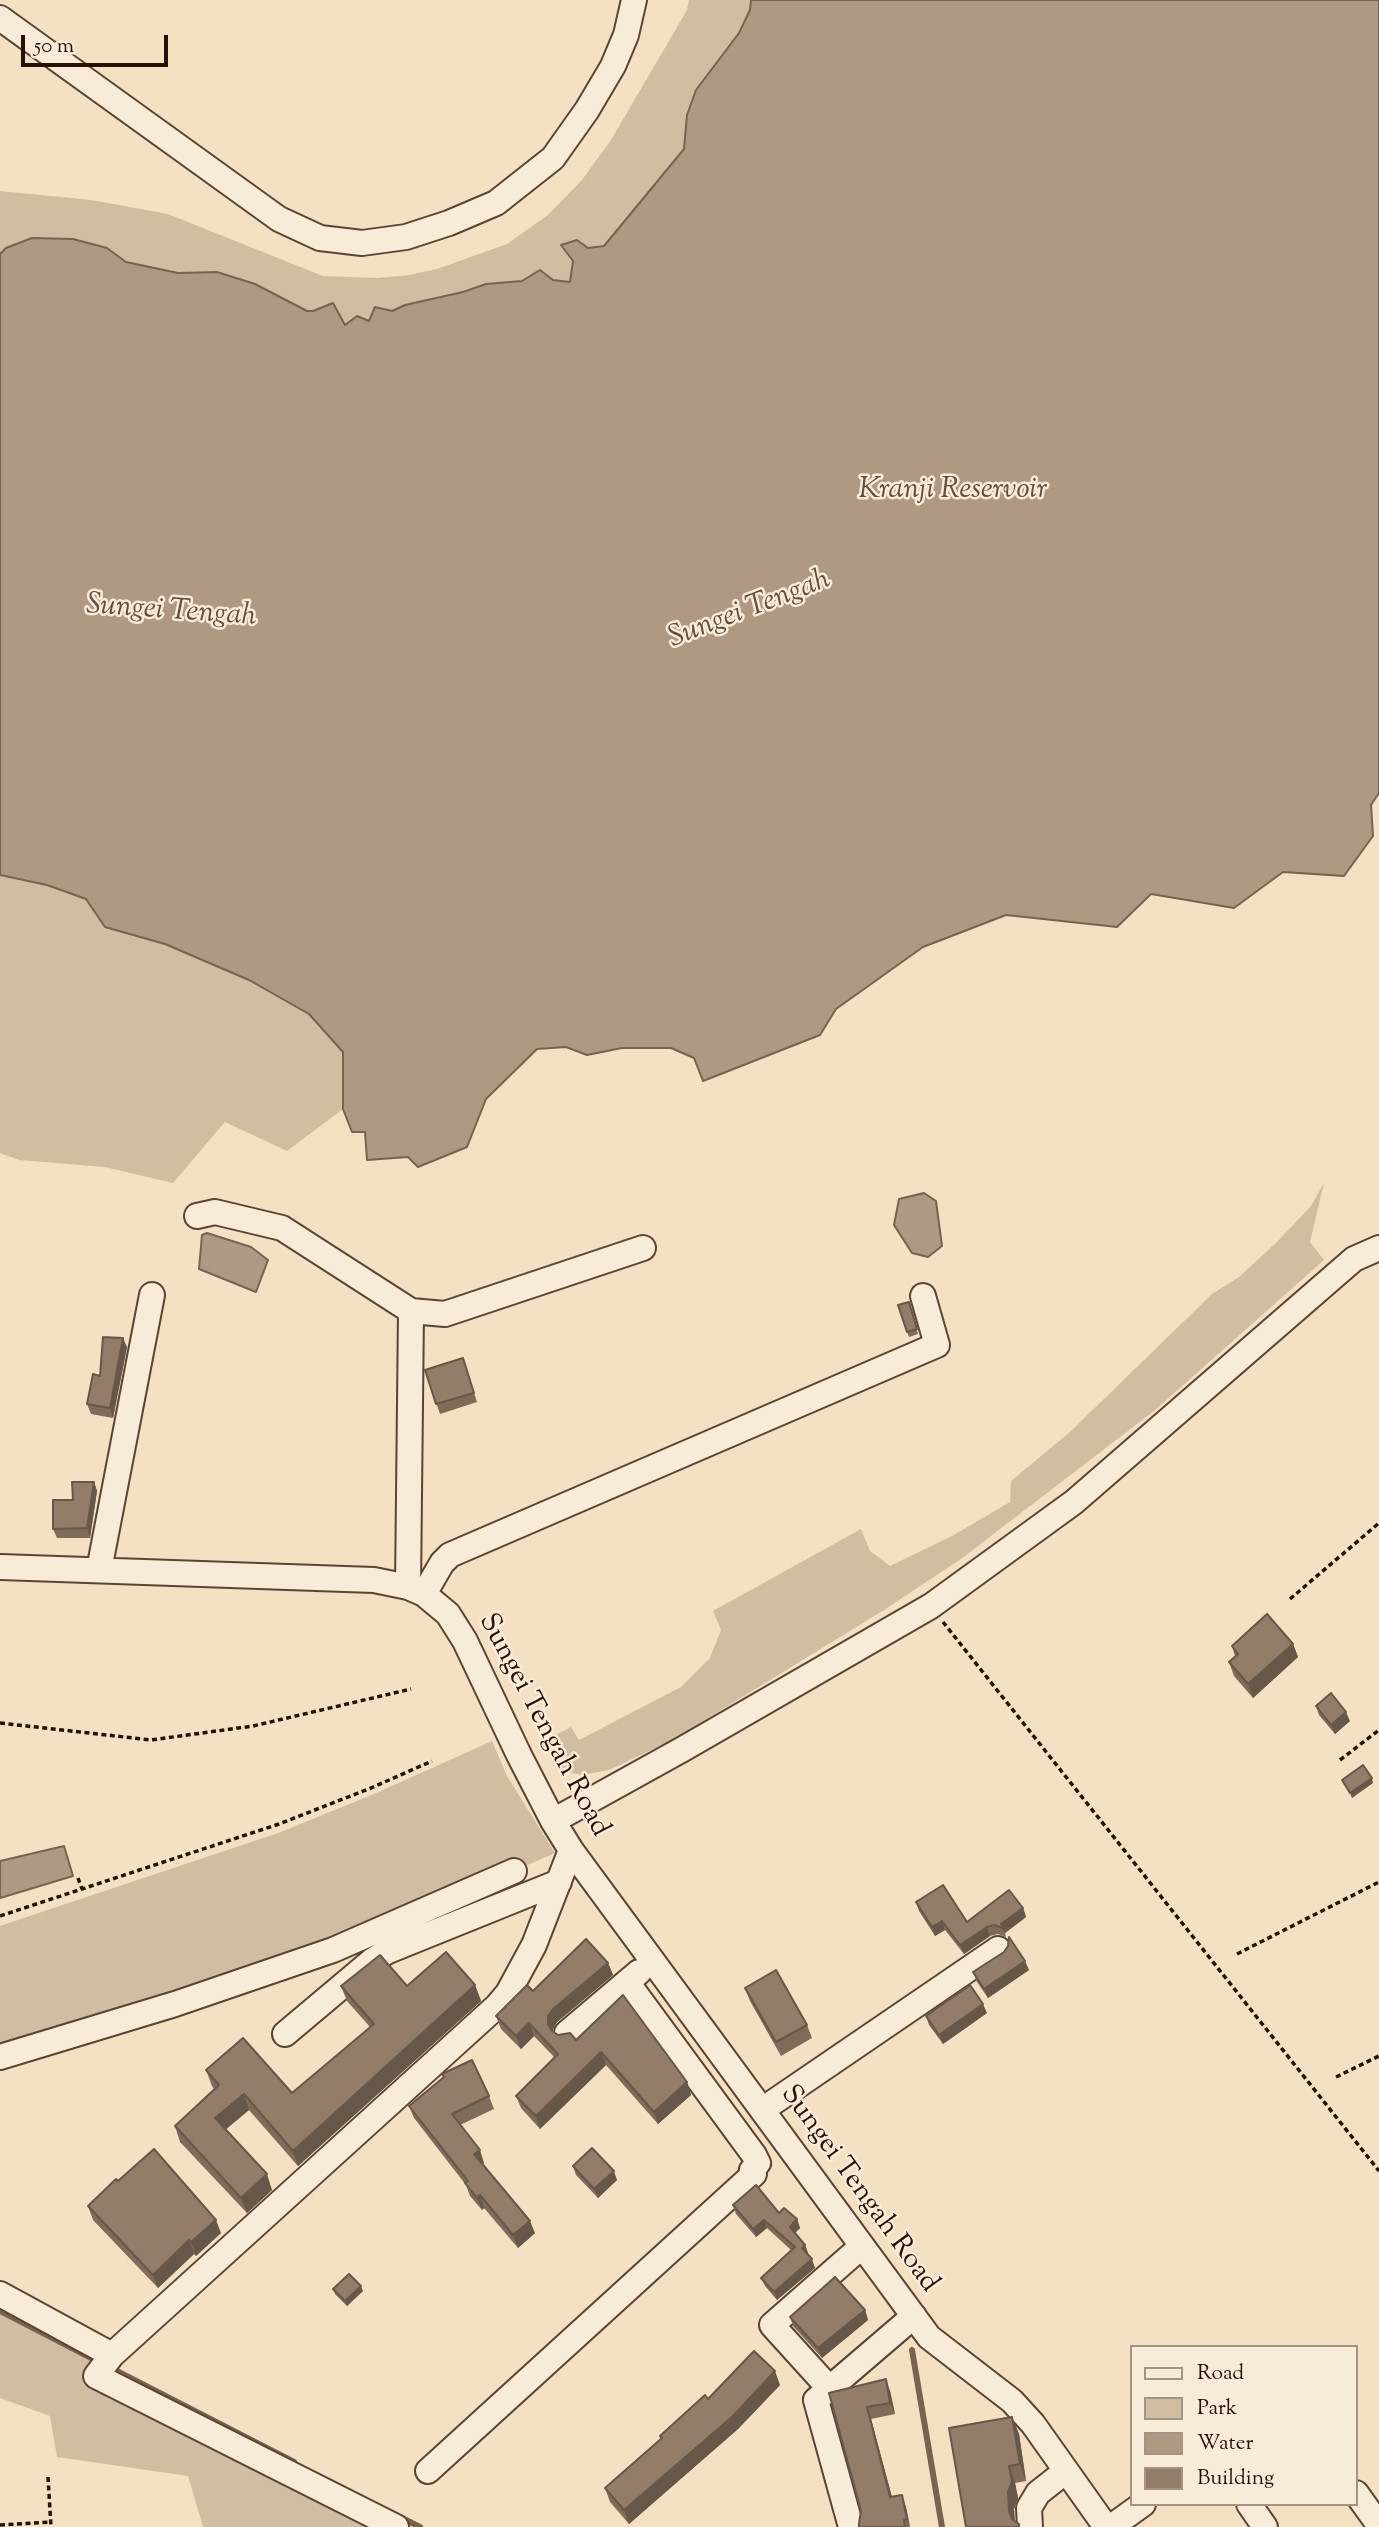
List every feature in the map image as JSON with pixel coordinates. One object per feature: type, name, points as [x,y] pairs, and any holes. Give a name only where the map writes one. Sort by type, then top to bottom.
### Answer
[{"type":"street","points":[[0,18],[279,219],[320,238],[362,243],[406,237],[496,203],[553,158],[587,110],[613,66],[626,34],[634,0]]},
{"type":"street","points":[[197,1216],[215,1212],[282,1228],[411,1311],[445,1314],[643,1248]]},
{"type":"street","points":[[553,1821],[931,1606],[1074,1502],[1354,1259],[1379,1248]]},
{"type":"street","points":[[99,1570],[152,1295]]},
{"type":"street","points":[[416,1590],[450,1555],[937,1345],[923,1296]]},
{"type":"street","points":[[411,1311],[416,1590]]},
{"type":"street","points":[[0,1567],[374,1580],[416,1590]]},
{"type":"street","name":"Sungei Tengah Road","points":[[416,1590],[448,1614],[466,1642],[519,1755],[571,1850],[861,2247],[929,2337],[1012,2402],[1033,2424],[1108,2527]]},
{"type":"street","points":[[396,2527],[96,2376],[112,2355],[497,2006],[526,1963],[571,1850]]},
{"type":"street","points":[[0,2057],[175,2004],[333,1950],[514,1871]]},
{"type":"street","points":[[285,2034],[373,1960],[388,1951],[559,1882]]},
{"type":"street","points":[[762,2110],[998,1949]]},
{"type":"street","points":[[567,2033],[653,1960]]},
{"type":"street","points":[[428,2471],[754,2174],[752,2170],[758,2163],[754,2155],[627,1982]]},
{"type":"street","points":[[830,2389],[772,2325],[861,2247]]},
{"type":"street","points":[[0,2294],[112,2355]]},
{"type":"street","points":[[851,2527],[817,2400],[914,2316]]},
{"type":"street","points":[[1030,2527],[1029,2508],[1038,2493],[1066,2471]]},
{"type":"street","points":[[1358,2496],[1379,2525]]},
{"type":"street","points":[[1108,2527],[1140,2506]]},
{"type":"street","points":[[1250,2506],[1265,2527]]},
{"type":"path","points":[[1290,1600],[1379,1524]]},
{"type":"path","points":[[931,1606],[1379,2171]]},
{"type":"path","points":[[0,1723],[151,1740],[253,1726],[411,1689]]},
{"type":"path","points":[[1340,1760],[1379,1730]]},
{"type":"path","points":[[0,1916],[279,1824],[432,1761]]},
{"type":"path","points":[[78,1878],[82,1889]]},
{"type":"path","points":[[1237,1954],[1379,1882]]},
{"type":"path","points":[[1336,2077],[1379,2056]]},
{"type":"path","points":[[0,2525],[51,2524],[48,2477]]},
{"type":"green space","points":[[689,0],[751,0],[750,10],[739,33],[687,115],[684,149],[604,246],[588,248],[573,261],[570,282],[553,280],[540,270],[522,281],[486,284],[405,305],[369,321],[345,326],[307,311],[255,284],[217,272],[178,273],[126,262],[107,248],[73,239],[32,238],[0,254],[0,191],[91,200],[168,214],[323,276],[378,278],[409,275],[437,269],[507,244],[548,215],[582,180],[611,140],[687,10]]},
{"type":"green space","points":[[0,875],[47,885],[86,899],[105,927],[165,944],[249,980],[309,1014],[343,1052],[343,1109],[287,1151],[225,1122],[173,1183],[105,1167],[19,1160],[0,1153]]},
{"type":"green space","points":[[1324,1183],[1310,1242],[1324,1260],[1154,1411],[961,1559],[884,1610],[674,1739],[609,1770],[582,1775],[557,1770],[543,1742],[571,1727],[579,1740],[681,1687],[710,1658],[721,1630],[713,1611],[861,1529],[870,1551],[890,1566],[952,1536],[1010,1502],[1011,1481],[1070,1432],[1212,1294],[1239,1277],[1277,1242],[1311,1206]]},
{"type":"green space","points":[[492,1741],[507,1776],[555,1853],[333,1950],[0,2057],[0,1926],[281,1832]]},
{"type":"green space","points":[[0,2294],[112,2355],[97,2376],[396,2527],[203,2527],[188,2476],[57,2457],[50,2416],[0,2398]]},
{"type":"water","name":"Kranji Reservoir","points":[[751,0],[1379,0],[1379,793],[1371,805],[1373,836],[1344,876],[1283,872],[1234,908],[1151,894],[1117,927],[1006,915],[923,947],[836,1009],[820,1035],[703,1081],[694,1058],[671,1048],[622,1048],[587,1055],[566,1047],[537,1049],[486,1099],[467,1147],[418,1167],[408,1157],[367,1160],[365,1132],[352,1132],[343,1109],[343,1052],[309,1014],[249,980],[165,944],[105,927],[86,899],[47,885],[0,875],[0,254],[6,248],[32,238],[73,239],[107,248],[126,262],[178,273],[217,272],[255,284],[307,311],[333,303],[345,325],[357,316],[369,321],[375,307],[392,311],[405,305],[486,284],[522,281],[540,270],[553,280],[570,282],[573,261],[561,245],[577,240],[588,248],[604,246],[684,149],[687,115],[696,90],[739,33],[750,10]]},
{"type":"water","points":[[924,1193],[936,1201],[942,1246],[928,1257],[912,1253],[894,1225],[899,1199]]},
{"type":"water","points":[[207,1233],[251,1247],[268,1260],[256,1292],[199,1269],[202,1235]]},
{"type":"water","points":[[64,1846],[73,1876],[0,1898],[0,1861]]},
{"type":"building","points":[[909,1302],[917,1329],[907,1332],[898,1305]]},
{"type":"building","points":[[103,1337],[123,1338],[110,1408],[87,1404],[93,1374],[100,1376]]},
{"type":"building","points":[[463,1358],[474,1393],[436,1404],[425,1370]]},
{"type":"building","points":[[72,1482],[94,1482],[87,1528],[53,1529],[53,1500],[73,1500]]},
{"type":"building","points":[[1267,1614],[1293,1644],[1248,1684],[1229,1662],[1238,1654],[1232,1646]]},
{"type":"building","points":[[1331,1693],[1346,1712],[1331,1725],[1316,1706]]},
{"type":"building","points":[[1363,1765],[1372,1778],[1350,1793],[1342,1780]]},
{"type":"building","points":[[943,1885],[967,1922],[1009,1890],[1023,1908],[1001,1924],[1003,1928],[994,1925],[987,1927],[960,1945],[942,1921],[932,1927],[916,1902]]},
{"type":"building","points":[[1009,1937],[1025,1961],[984,1989],[973,1972],[1004,1952]]},
{"type":"building","points":[[586,1939],[608,1963],[553,2009],[548,2016],[548,2024],[558,2035],[570,2033],[576,2040],[623,1995],[687,2082],[654,2112],[601,2052],[536,2116],[516,2096],[558,2054],[529,2023],[516,2036],[496,2016],[527,1985],[533,1991]]},
{"type":"building","points":[[446,1952],[475,1985],[293,2151],[244,2094],[215,2118],[267,2174],[241,2198],[175,2126],[219,2085],[206,2070],[243,2038],[292,2093],[374,2024],[341,1986],[380,1955],[407,1986]]},
{"type":"building","points":[[776,1970],[807,2025],[776,2042],[745,1988]]},
{"type":"building","points":[[970,1985],[983,2004],[939,2035],[926,2016]]},
{"type":"building","points":[[472,2060],[489,2096],[452,2114],[480,2150],[474,2154],[530,2221],[513,2235],[480,2195],[477,2198],[465,2183],[468,2181],[409,2106],[444,2077],[442,2074]]},
{"type":"building","points":[[592,2148],[614,2171],[594,2189],[573,2166]]},
{"type":"building","points":[[154,2149],[216,2220],[191,2242],[189,2240],[153,2275],[88,2206],[116,2179],[118,2181]]},
{"type":"building","points":[[756,2185],[779,2213],[784,2208],[797,2219],[790,2227],[805,2245],[802,2248],[812,2259],[774,2292],[761,2278],[795,2247],[764,2220],[753,2229],[733,2205]]},
{"type":"building","points":[[349,2274],[361,2286],[345,2301],[333,2289]]},
{"type":"building","points":[[835,2277],[865,2310],[818,2348],[790,2317]]},
{"type":"building","points":[[754,2351],[775,2371],[733,2416],[624,2510],[605,2488],[662,2438],[660,2436],[705,2395],[708,2399]]},
{"type":"building","points":[[886,2379],[890,2403],[867,2407],[890,2497],[902,2495],[907,2519],[904,2520],[905,2527],[859,2527],[861,2511],[829,2393]]},
{"type":"building","points":[[1012,2417],[1020,2464],[1009,2466],[1012,2481],[1008,2492],[1009,2511],[1019,2527],[966,2527],[949,2428]]},
{"type":"waterway","points":[[0,2311],[101,2363]]},
{"type":"waterway","points":[[912,2350],[942,2527]]},
{"type":"waterway","points":[[111,2368],[294,2462]]},
{"type":"waterway","points":[[400,2517],[420,2527]]},
{"type":"water label","name":"Sungei Tengah","points":[[750,611]]},
{"type":"water label","name":"Sungei Tengah","points":[[171,613]]}]
